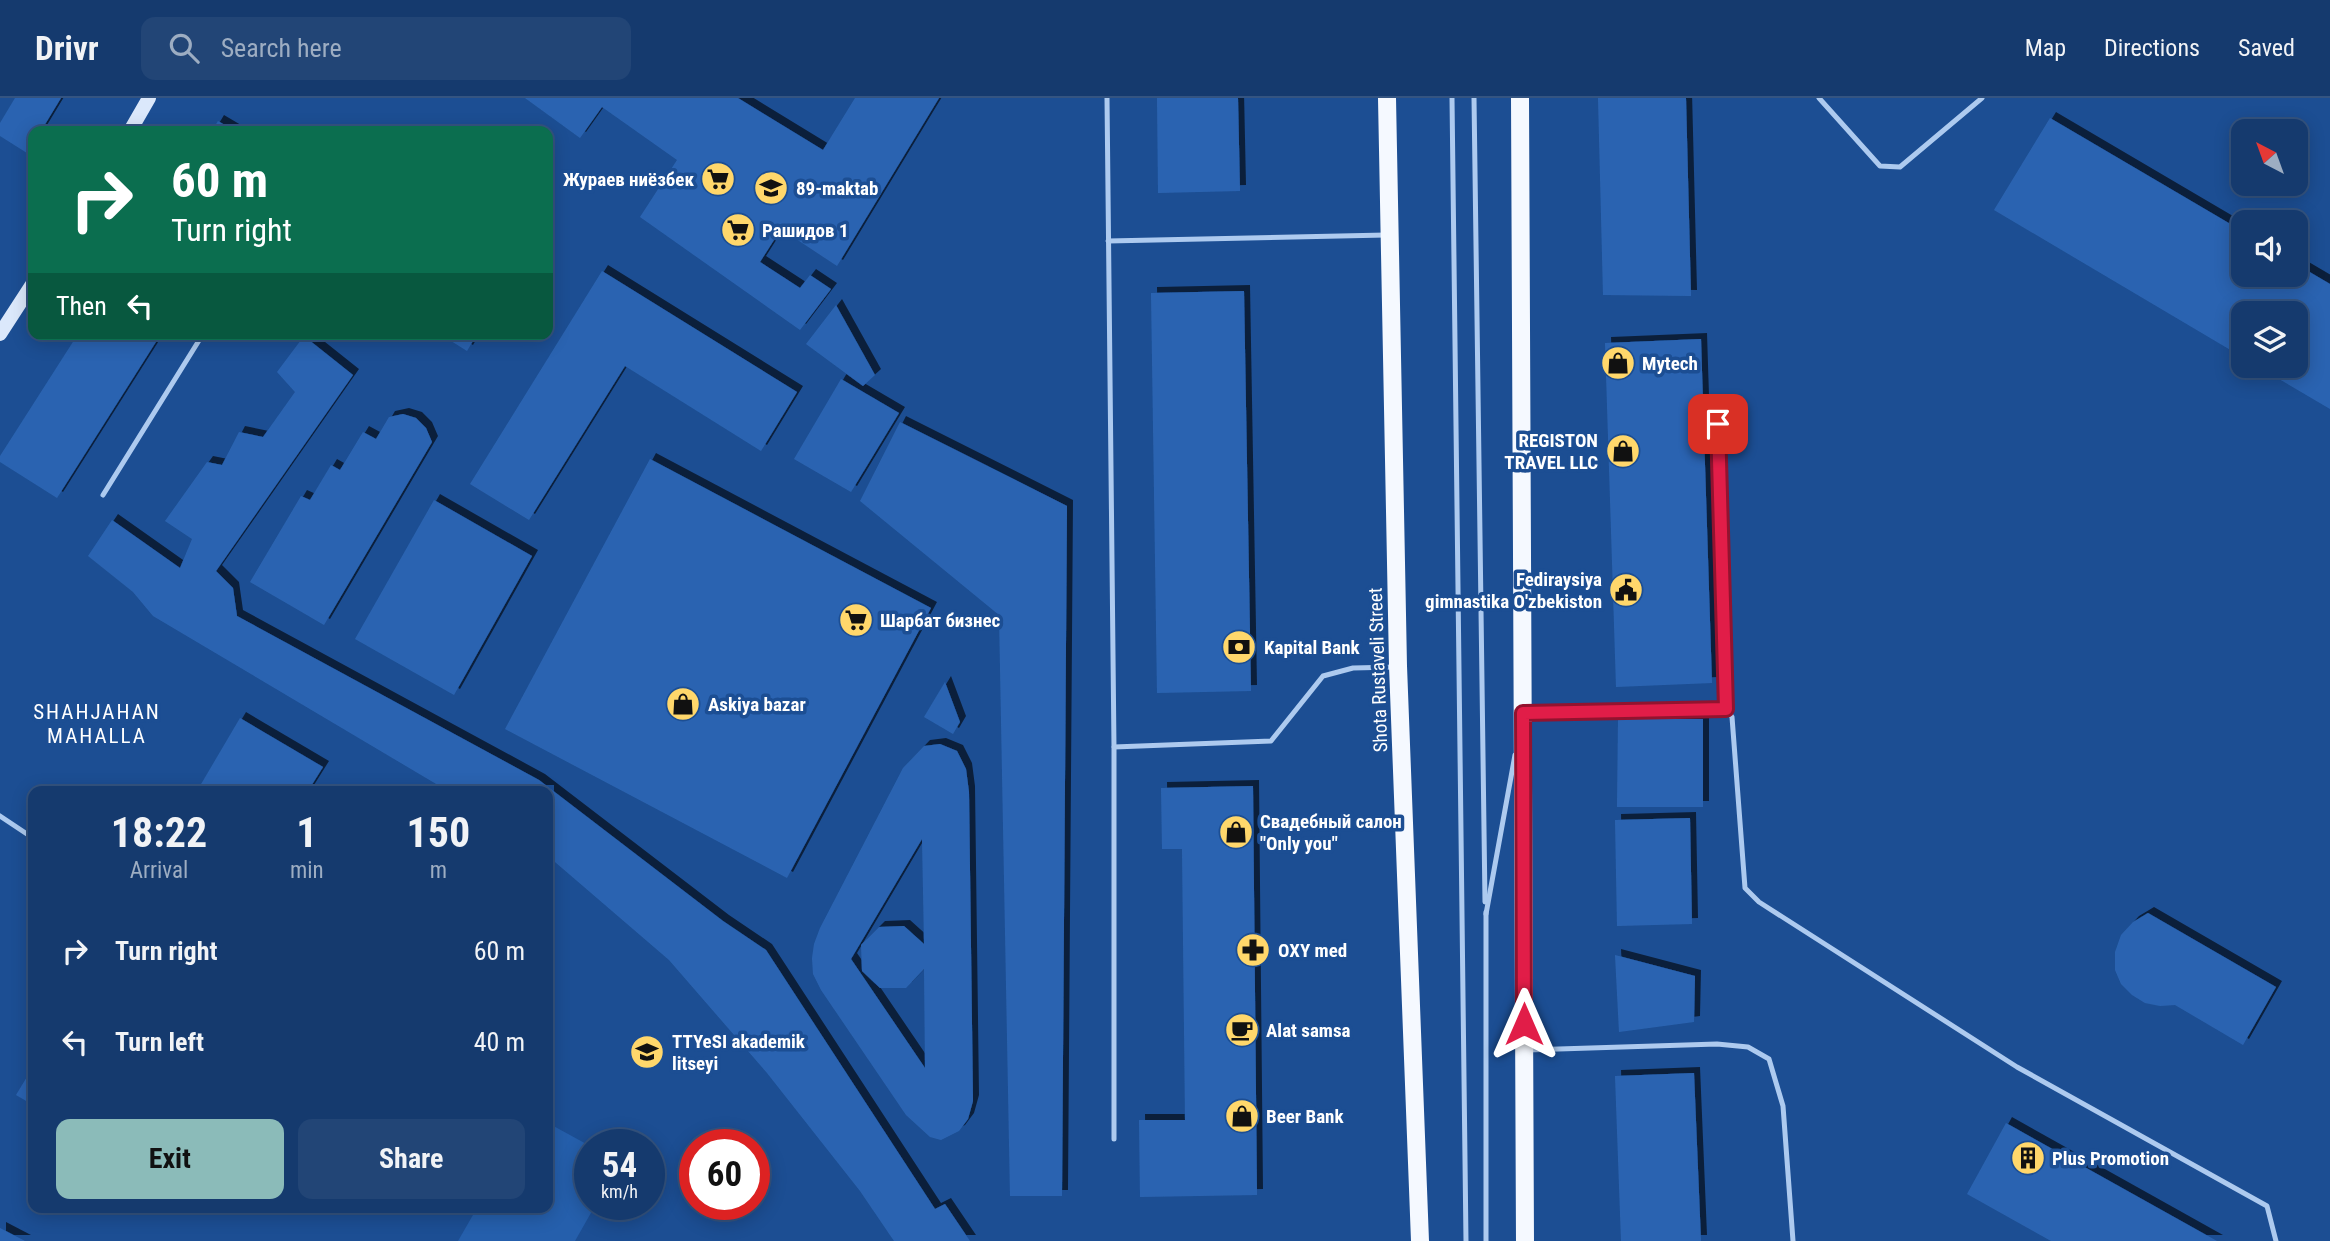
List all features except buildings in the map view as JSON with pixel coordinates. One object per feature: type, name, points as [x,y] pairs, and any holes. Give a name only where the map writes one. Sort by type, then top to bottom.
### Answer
[{"type":"main road","name":"Shota Rustaveli Street","points":[[1387,98],[1398,666],[1420,1241]]},
{"type":"main road","points":[[1520,98],[1525,1241]]},
{"type":"street","points":[[133,126],[149,98]]},
{"type":"street","points":[[0,334],[28,291]]},
{"type":"lane","points":[[1107,98],[1114,747],[1114,1139]]},
{"type":"lane","points":[[1452,98],[1466,1241]]},
{"type":"lane","points":[[1474,98],[1486,914],[1486,1241]]},
{"type":"lane","points":[[1819,98],[1880,166],[1900,167],[1982,98]]},
{"type":"lane","points":[[1108,241],[1389,235]]},
{"type":"lane","points":[[103,495],[199,340]]},
{"type":"lane","points":[[1717,398],[1726,709],[1732,717],[1745,888],[1759,902],[2017,1067],[2267,1206],[2276,1241]]},
{"type":"lane","points":[[1114,747],[1271,741],[1323,676],[1353,668],[1398,666]]},
{"type":"lane","points":[[1486,914],[1523,713],[1726,709]]},
{"type":"lane","points":[[0,816],[28,835]]},
{"type":"lane","points":[[1524,1050],[1717,1044],[1748,1047],[1769,1059],[1783,1106],[1793,1241]]},
{"type":"shaded area","points":[[553,1126],[574,1137],[574,1220],[587,1220],[575,1241],[458,1241],[474,1213],[553,1213]]},
{"type":"place","name":"Жураев ниёзбек","points":[[718,179]]},
{"type":"place","name":"89-maktab","points":[[771,188]]},
{"type":"place","name":"Рашидов 1","points":[[738,230]]},
{"type":"place","name":"Mytech","points":[[1618,363]]},
{"type":"place","name":"REGISTON TRAVEL LLC","points":[[1623,451]]},
{"type":"place","name":"Fediraysiya gimnastika O'zbekiston","points":[[1626,590]]},
{"type":"place","name":"Шарбат бизнес","points":[[856,620]]},
{"type":"place","name":"Kapital Bank","points":[[1239,647]]},
{"type":"place","name":"Askiya bazar","points":[[683,704]]},
{"type":"place","name":"Свадебный салон \"Only you\"","points":[[1236,832]]},
{"type":"place","name":"OXY med","points":[[1253,950]]},
{"type":"place","name":"Alat samsa","points":[[1242,1030]]},
{"type":"place","name":"TTYeSI akademik litseyi","points":[[647,1052]]},
{"type":"place","name":"Beer Bank","points":[[1242,1116]]},
{"type":"place","name":"Plus Promotion","points":[[2028,1158]]},
{"type":"district","name":"SHAHJAHAN MAHALLA","points":[[97,724]]},
{"type":"route","points":[[1524,1024],[1523,713],[1726,709],[1718,424]]}]
